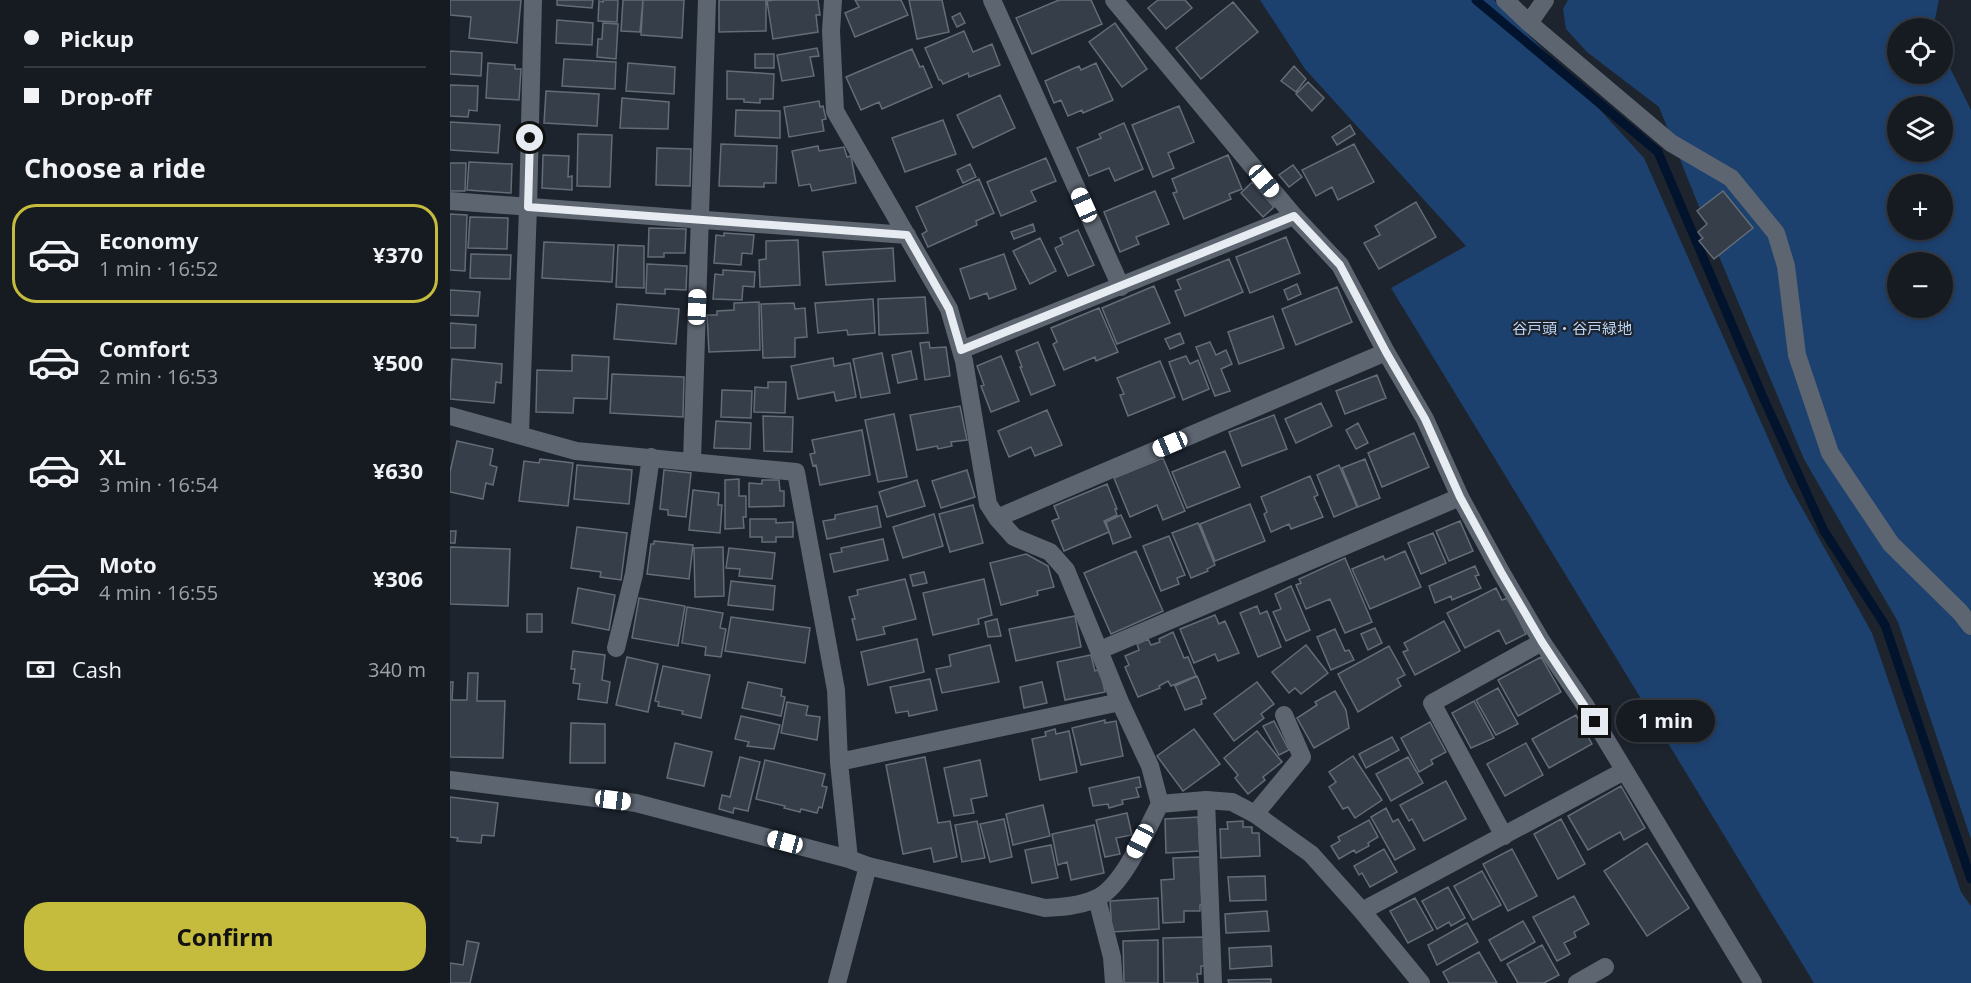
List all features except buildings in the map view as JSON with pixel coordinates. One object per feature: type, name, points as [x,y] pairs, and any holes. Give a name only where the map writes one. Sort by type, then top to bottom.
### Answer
[{"type":"street","points":[[520,434],[533,0]]},
{"type":"street","points":[[692,461],[706,0]]},
{"type":"street","points":[[450,780],[636,803],[868,866],[1045,908],[1071,906],[1097,899],[1120,878],[1160,804],[1150,766],[1120,702],[1066,570],[1050,552],[1014,537],[988,504],[961,350],[949,309],[835,111],[831,31],[833,0]]},
{"type":"street","points":[[992,0],[1120,286]]},
{"type":"street","points":[[1114,0],[1294,216],[1340,265],[1425,419],[1460,497],[1501,572],[1542,642],[1585,705],[1753,983]]},
{"type":"street","points":[[1505,0],[1671,143],[1731,178],[1776,233],[1786,266],[1797,355],[1830,453],[1891,544],[1960,612],[1971,626]]},
{"type":"street","points":[[1529,23],[1545,0]]},
{"type":"street","points":[[450,201],[907,235]]},
{"type":"street","points":[[961,350],[1294,216]]},
{"type":"street","points":[[997,518],[1386,352]]},
{"type":"street","points":[[450,417],[576,450],[796,472],[836,690],[839,762],[849,859]]},
{"type":"street","points":[[616,648],[634,574],[651,457]]},
{"type":"street","points":[[1100,650],[1460,497]]},
{"type":"street","points":[[1504,836],[1432,703],[1542,642]]},
{"type":"street","points":[[839,762],[1120,702]]},
{"type":"street","points":[[1254,814],[1302,757],[1284,715]]},
{"type":"street","points":[[1362,911],[1624,771]]},
{"type":"street","points":[[1160,804],[1206,800],[1232,802],[1254,814],[1311,854],[1362,911],[1421,983]]},
{"type":"street","points":[[1206,800],[1213,983]]},
{"type":"street","points":[[837,983],[868,866]]},
{"type":"street","points":[[1097,899],[1112,957],[1114,983]]},
{"type":"street","points":[[1577,983],[1605,967]]},
{"type":"green space","name":"谷戸頭・谷戸緑地","points":[[1260,0],[1494,0],[1568,75],[1644,158],[1788,483],[1872,633],[1961,892],[1971,906],[1971,983],[1814,983],[1391,288],[1466,246],[1305,69]]},
{"type":"green space","points":[[1568,0],[1939,0],[1935,18],[1887,18],[1887,84],[1953,84],[1953,74],[1971,110],[1971,839],[1898,622],[1804,459],[1659,107],[1587,52],[1566,29],[1563,9]]},
{"type":"waterway","points":[[1476,0],[1658,152],[1762,395],[1824,531],[1885,625],[1971,879]]},
{"type":"route","points":[[530,138],[528,207],[907,235],[949,309],[961,350],[1294,216],[1340,265],[1425,419],[1460,497],[1501,572],[1542,642],[1595,722]]}]
